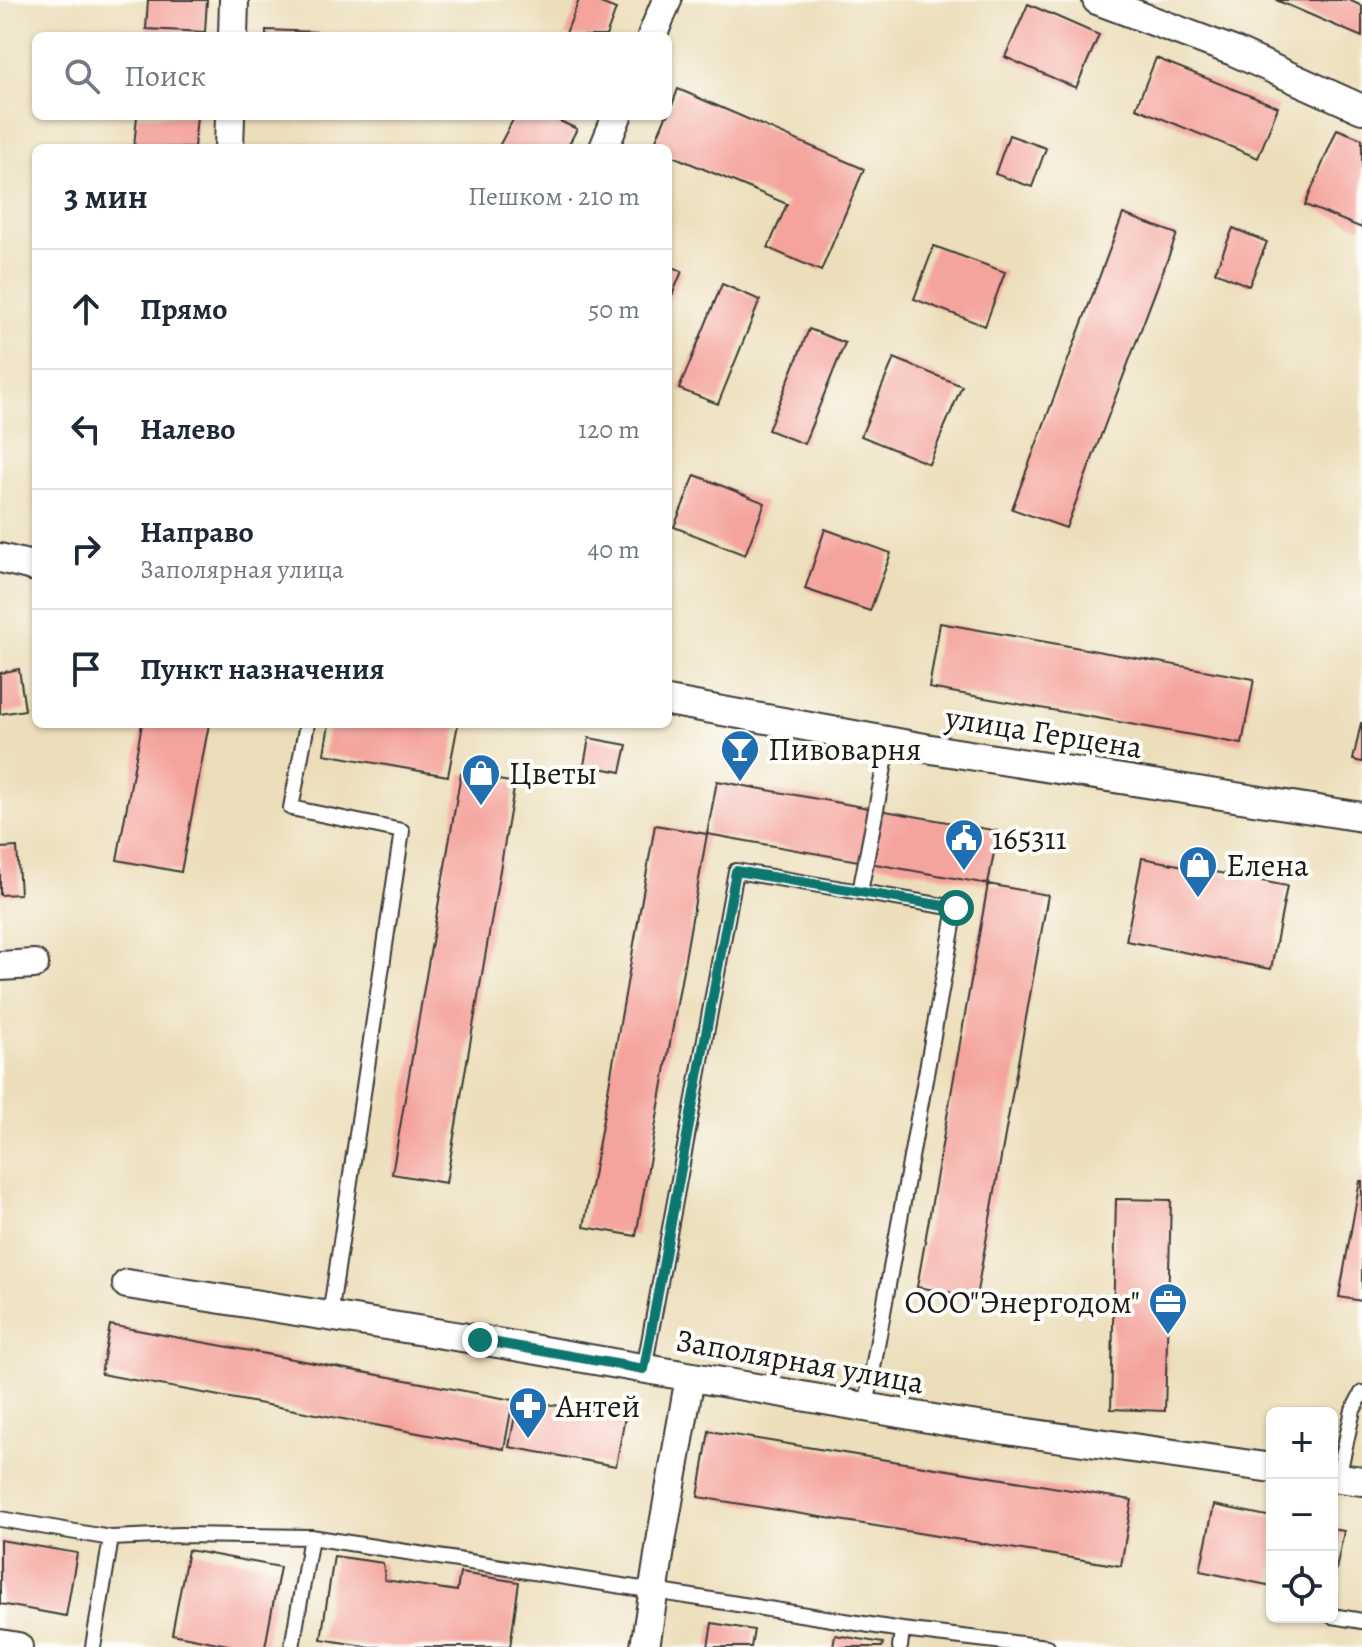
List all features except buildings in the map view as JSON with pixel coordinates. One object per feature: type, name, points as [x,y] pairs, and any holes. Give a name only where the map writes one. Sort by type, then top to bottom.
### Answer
[{"type":"street","points":[[233,32],[234,0]]},
{"type":"street","points":[[654,32],[667,0]]},
{"type":"street","points":[[1097,0],[1233,51],[1362,109]]},
{"type":"street","points":[[229,144],[230,120]]},
{"type":"street","points":[[606,144],[615,120]]},
{"type":"street","points":[[0,558],[32,566]]},
{"type":"street","name":"улица Герцена","points":[[672,702],[889,742],[1362,817]]},
{"type":"street","points":[[0,966],[34,964]]},
{"type":"street","name":"Заполярная улица","points":[[127,1284],[951,1422],[1266,1467]]},
{"type":"street","points":[[645,1647],[690,1377]]},
{"type":"street","points":[[0,1644],[18,1647]]},
{"type":"lane","points":[[306,728],[291,808],[402,831],[330,1316]]},
{"type":"lane","points":[[860,892],[889,742]]},
{"type":"lane","points":[[644,1369],[736,871],[956,908],[866,1407]]},
{"type":"lane","points":[[1344,1479],[1353,1410],[1362,1393]]},
{"type":"lane","points":[[0,1519],[111,1538],[180,1535],[311,1537],[902,1630],[1047,1647]]},
{"type":"lane","points":[[292,1647],[311,1537]]},
{"type":"lane","points":[[93,1647],[111,1538]]},
{"type":"lane","points":[[1338,1617],[1362,1621]]},
{"type":"lane","points":[[900,1647],[902,1630]]},
{"type":"place","name":"Пивоварня","points":[[740,783]]},
{"type":"place","name":"Цветы","points":[[481,807]]},
{"type":"place","name":"165311","points":[[964,872]]},
{"type":"place","name":"Елена","points":[[1198,899]]},
{"type":"place","name":"ООО\"Энергодом\"","points":[[1168,1336]]},
{"type":"place","name":"Антей","points":[[528,1440]]},
{"type":"route","points":[[480,1340],[644,1369],[736,871],[956,908]]}]
